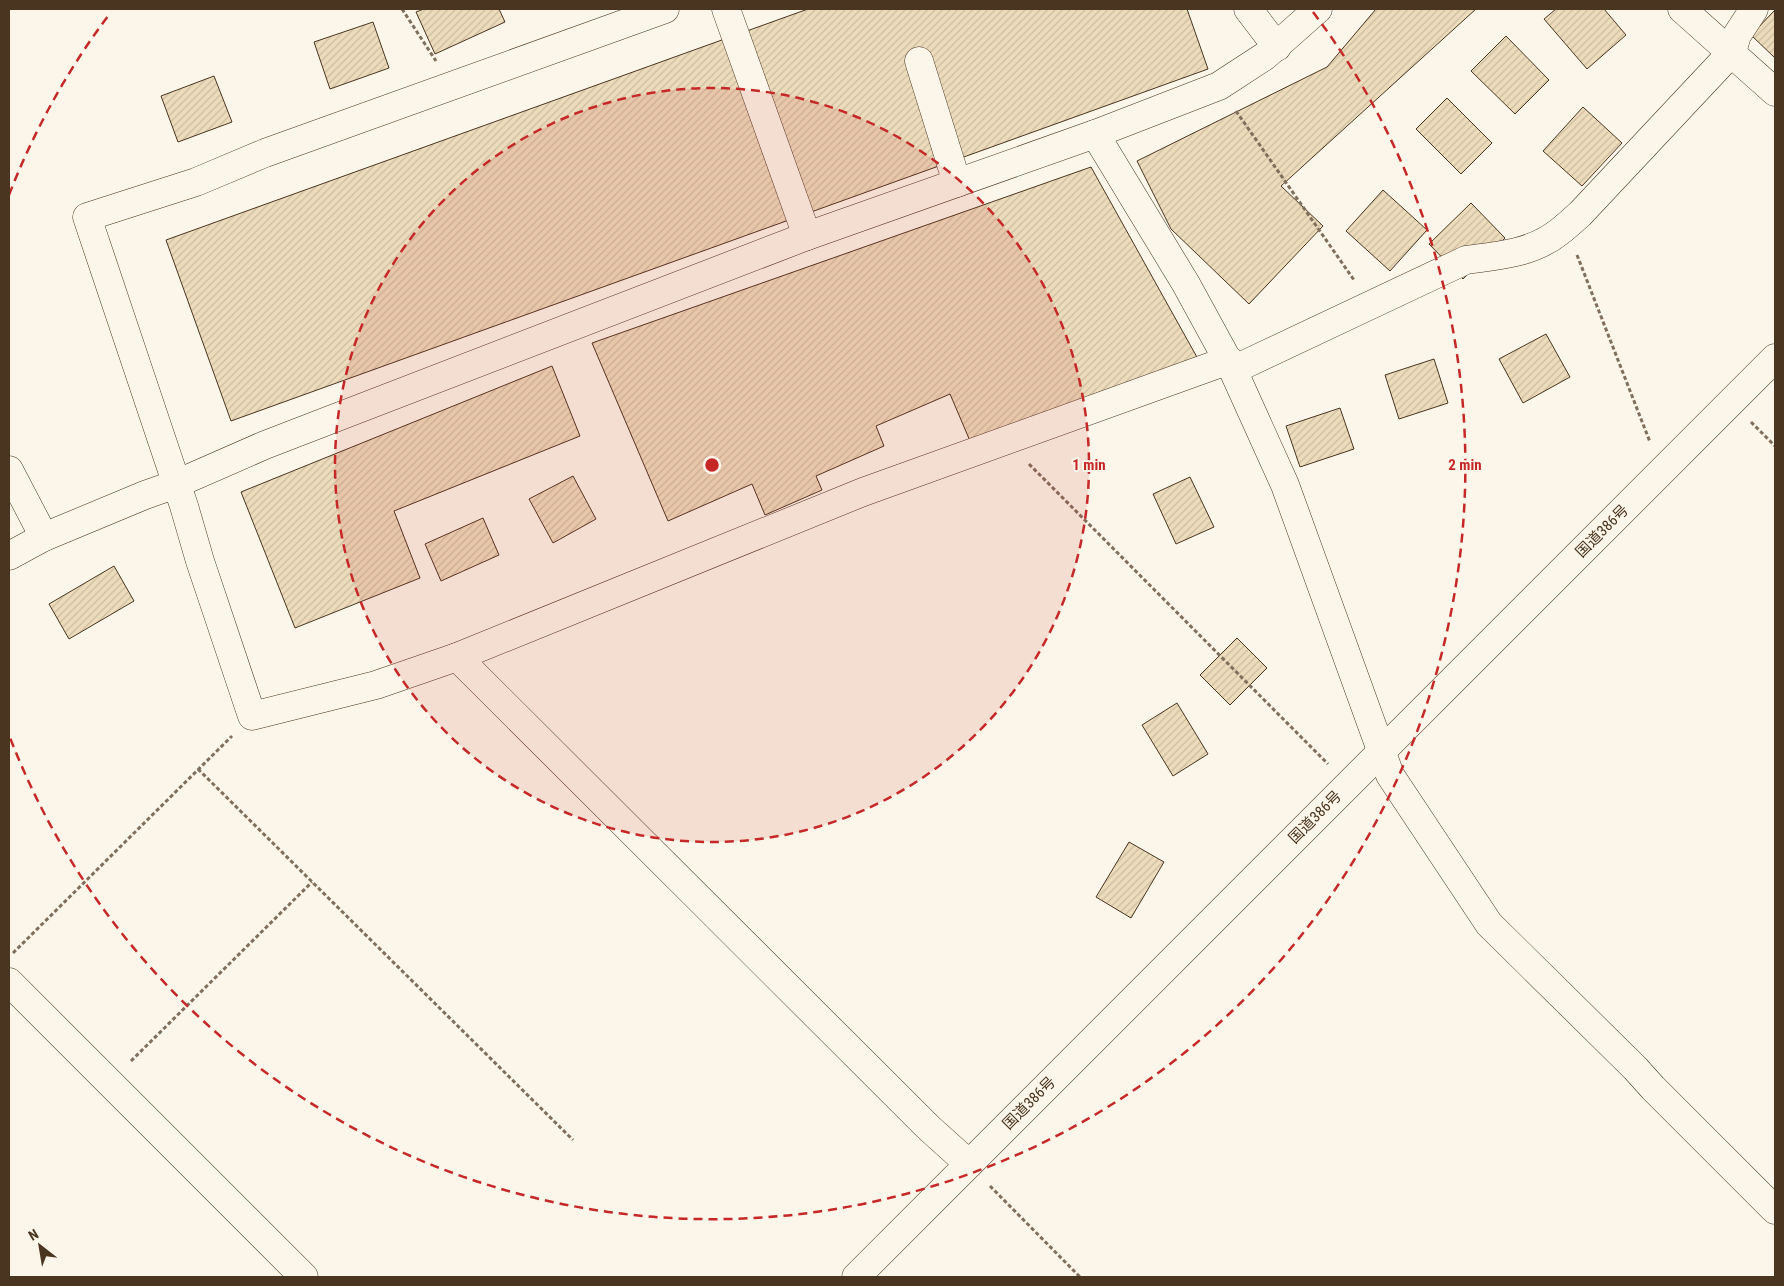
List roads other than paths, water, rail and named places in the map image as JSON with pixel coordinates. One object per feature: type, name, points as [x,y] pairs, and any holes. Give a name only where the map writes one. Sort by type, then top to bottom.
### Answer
[{"type":"main road","points":[[665,9],[265,153],[196,182],[87,217],[252,716],[376,685],[457,657],[863,492],[1006,441],[1231,365],[1371,305],[1466,260],[1500,256],[1531,248],[1558,233],[1580,214],[1732,52],[1738,35],[1754,9]]},
{"type":"main road","points":[[726,9],[807,236]]},
{"type":"main road","points":[[1248,9],[1277,46]]},
{"type":"main road","points":[[9,556],[44,537],[176,484],[265,445],[807,236],[1095,134],[1219,86],[1266,56],[1318,9]]},
{"type":"main road","points":[[1682,9],[1775,92]]},
{"type":"main road","points":[[919,61],[956,183]]},
{"type":"main road","points":[[1095,134],[1186,284],[1231,365],[1285,485],[1390,775],[1489,924],[1775,1210]]},
{"type":"main road","name":"国道386号","points":[[856,1277],[1775,358]]},
{"type":"main road","points":[[9,470],[44,537]]},
{"type":"main road","points":[[457,657],[929,1128],[969,1164]]},
{"type":"main road","points":[[9,982],[304,1277]]}]
